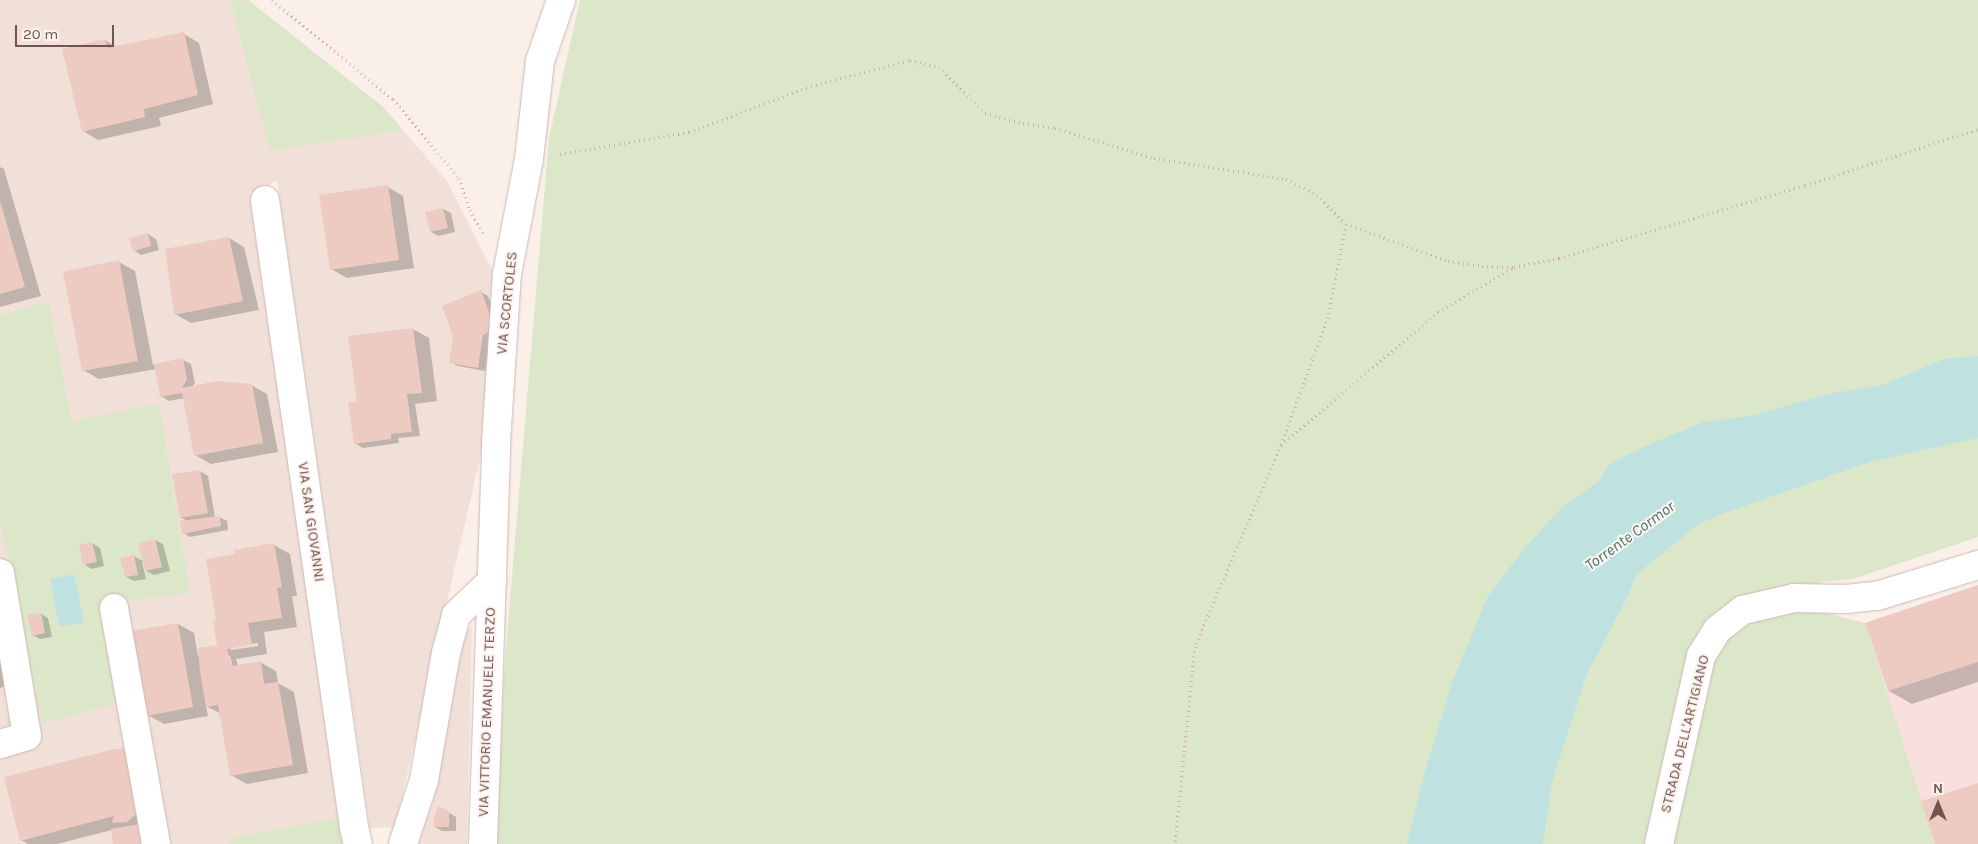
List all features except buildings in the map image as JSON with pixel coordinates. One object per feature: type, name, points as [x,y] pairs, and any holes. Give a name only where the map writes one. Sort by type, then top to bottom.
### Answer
[{"type":"street","name":"VIA SCORTOLES","points":[[492,581],[496,443],[507,274],[529,160],[540,61],[560,0]]},
{"type":"street","name":"VIA SAN GIOVANNI","points":[[266,200],[354,827],[358,844]]},
{"type":"street","name":"STRADA DELL'ARTIGIANO","points":[[1659,844],[1701,656],[1716,630],[1743,610],[1794,598],[1846,599],[1877,596],[1978,565]]},
{"type":"street","points":[[0,573],[27,736],[0,744]]},
{"type":"street","points":[[403,844],[424,780],[446,652],[456,615],[492,581]]},
{"type":"street","name":"VIA VITTORIO EMANUELE TERZO","points":[[483,844],[492,581]]},
{"type":"street","points":[[114,608],[156,844]]},
{"type":"path","points":[[272,0],[393,99],[459,178],[470,210],[507,274]]},
{"type":"path","points":[[529,160],[689,132],[811,86],[910,60],[938,67],[985,113],[1023,123],[1055,128],[1154,158],[1286,179],[1318,194],[1346,224],[1448,261],[1482,266],[1514,267],[1559,258],[1805,185],[1978,129]]},
{"type":"path","points":[[1176,844],[1195,646],[1281,445],[1328,317],[1346,224]]},
{"type":"path","points":[[1281,445],[1438,312],[1514,267]]},
{"type":"shaded area","points":[[0,0],[248,0],[383,107],[447,181],[492,270],[489,419],[395,827],[370,828],[277,180],[251,198],[342,844],[0,844]]},
{"type":"shaded area","points":[[1978,585],[1978,844],[1921,801],[1865,623]]},
{"type":"shaded area","points":[[472,625],[467,844],[416,844],[433,803],[461,642]]},
{"type":"green space","points":[[230,0],[248,0],[383,107],[403,130],[270,151]]},
{"type":"green space","points":[[580,0],[1978,0],[1978,537],[1853,579],[1818,582],[1829,614],[1865,623],[1935,844],[496,844],[505,659],[549,138]]},
{"type":"green space","points":[[49,302],[71,421],[159,404],[190,593],[105,604],[123,702],[42,724],[10,561],[0,525],[0,315]]},
{"type":"green space","points":[[338,818],[342,844],[231,844],[230,838]]},
{"type":"water","name":"Torrente Cormor","points":[[1978,356],[1978,438],[1870,462],[1727,512],[1700,523],[1636,575],[1627,598],[1586,676],[1552,782],[1543,844],[1407,844],[1421,785],[1452,682],[1488,596],[1523,550],[1558,511],[1600,480],[1610,464],[1645,446],[1703,422],[1745,417],[1833,393],[1883,385],[1944,359]]},
{"type":"water","points":[[74,574],[84,622],[59,627],[50,579]]}]
